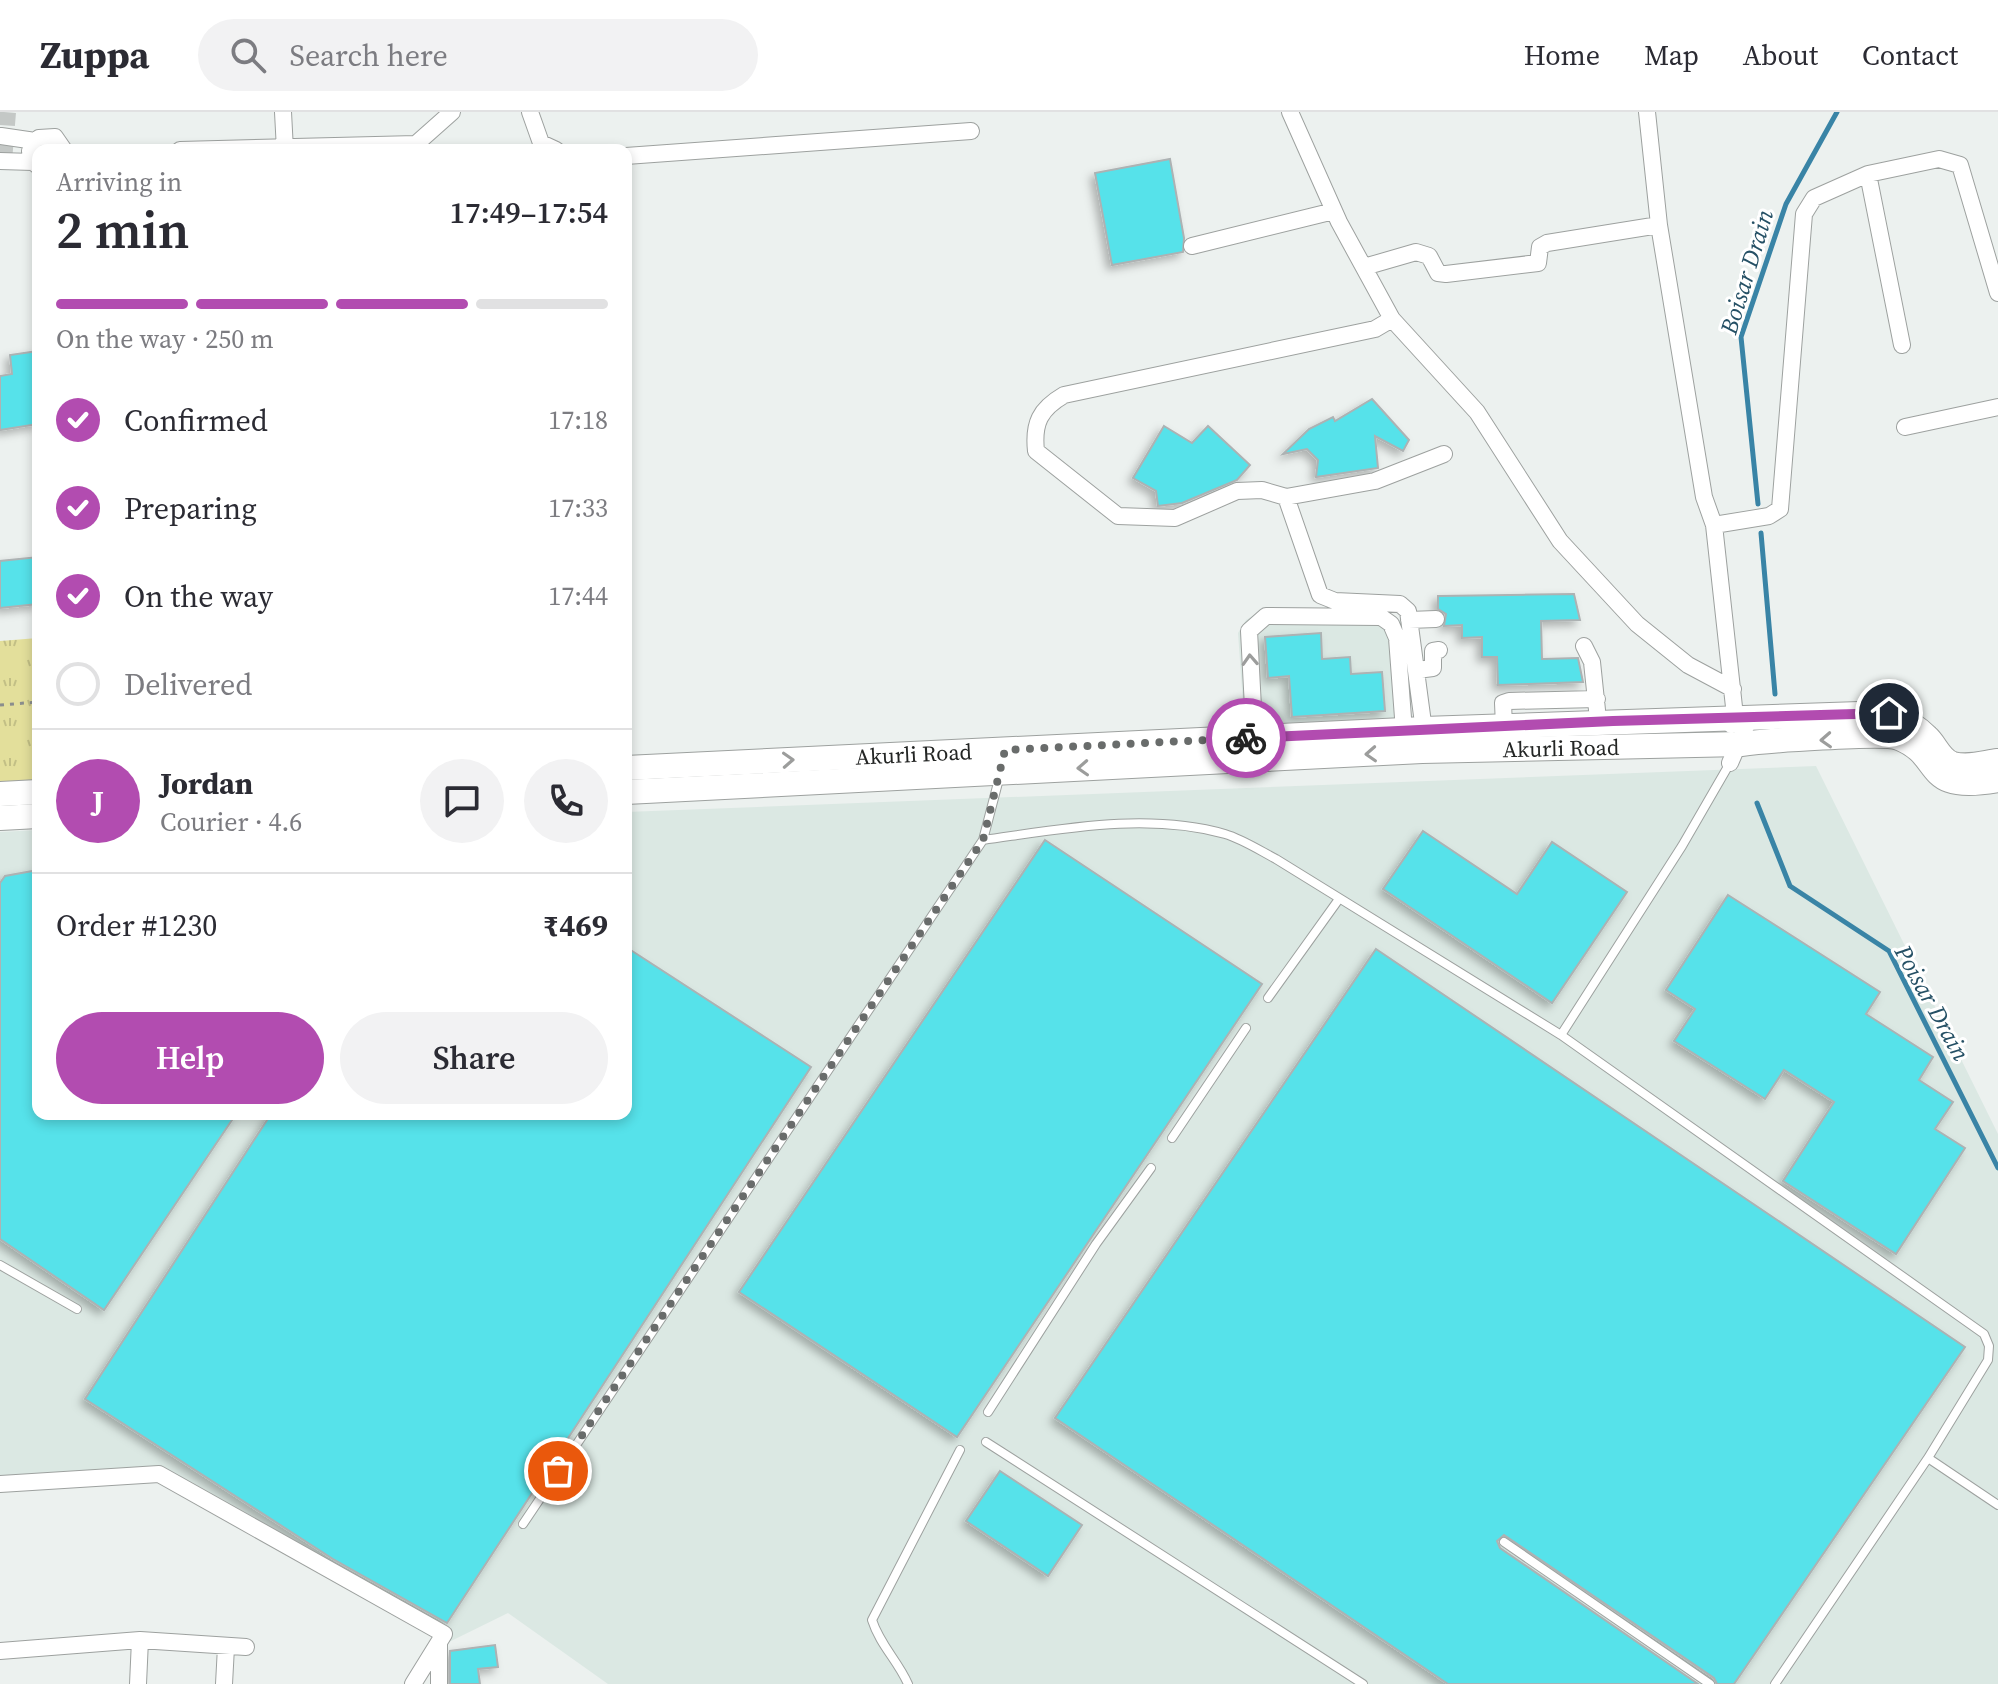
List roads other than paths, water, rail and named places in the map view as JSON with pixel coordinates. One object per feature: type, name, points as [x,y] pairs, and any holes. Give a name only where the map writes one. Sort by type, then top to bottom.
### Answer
[{"type":"street","points":[[283,112],[285,144]]},
{"type":"street","points":[[421,144],[452,112]]},
{"type":"street","points":[[530,112],[543,144]]},
{"type":"street","points":[[1290,112],[1334,211],[1392,319],[1477,412],[1560,541],[1637,624],[1688,665],[1733,689]]},
{"type":"street","points":[[1647,112],[1659,225],[1704,497],[1714,525],[1733,689],[1743,717],[1730,750]]},
{"type":"street","points":[[632,156],[971,131]]},
{"type":"street","points":[[1,136],[35,141],[50,135],[61,144]]},
{"type":"street","points":[[1714,525],[1769,516],[1780,509],[1804,214],[1814,198],[1868,174],[1939,159],[1960,165],[1998,293]]},
{"type":"street","points":[[0,161],[32,164]]},
{"type":"street","points":[[1868,174],[1902,345]]},
{"type":"street","points":[[1192,246],[1334,211]]},
{"type":"street","points":[[1364,267],[1416,252],[1429,256],[1438,273],[1446,274],[1538,263],[1540,247],[1547,243],[1659,225]]},
{"type":"street","points":[[1392,319],[1375,329],[1064,395],[1049,404],[1038,416],[1036,451],[1118,516],[1175,518],[1237,491],[1262,490],[1286,497],[1375,481],[1444,454]]},
{"type":"street","points":[[1905,427],[1998,407]]},
{"type":"street","points":[[1286,497],[1320,595],[1335,601],[1400,604],[1408,611],[1417,670],[1418,737]]},
{"type":"street","points":[[1255,748],[1249,631],[1256,621],[1266,616],[1381,617],[1391,624],[1397,638],[1418,737]]},
{"type":"street","points":[[1409,620],[1436,619]]},
{"type":"street","points":[[1584,646],[1592,662],[1612,746]]},
{"type":"street","points":[[1417,670],[1433,668],[1433,651],[1439,650]]},
{"type":"street","name":"Akurli Road","points":[[632,790],[681,777],[1418,737],[1603,714],[1743,717],[1889,713],[1911,722],[1930,740],[1945,761],[1967,766],[1998,761]]},
{"type":"street","name":"Akurli Road","points":[[1418,737],[1730,750],[1778,738],[1807,741],[1883,735],[1901,739],[1918,752],[1936,775],[1950,781],[1970,785],[1998,780]]},
{"type":"street","name":"Akurli Road","points":[[632,769],[681,777]]},
{"type":"street","points":[[0,1484],[159,1474],[444,1634],[413,1684]]},
{"type":"street","points":[[138,1684],[140,1640]]},
{"type":"street","points":[[0,1651],[140,1640],[246,1647]]},
{"type":"street","points":[[439,1642],[439,1684]]},
{"type":"street","points":[[224,1684],[226,1647]]},
{"type":"lane","points":[[1561,1035],[1682,846],[1730,750]]},
{"type":"lane","points":[[523,1524],[983,840],[1003,761]]},
{"type":"lane","points":[[983,840],[1110,825],[1198,828],[1229,835],[1264,853],[1561,1035],[1984,1334],[1989,1346],[1988,1360],[1928,1458],[1775,1684]]},
{"type":"lane","points":[[1268,998],[1339,899]]},
{"type":"lane","points":[[1172,1138],[1246,1028]]},
{"type":"lane","points":[[988,1412],[1096,1244],[1151,1168]]},
{"type":"lane","points":[[0,1265],[77,1309]]},
{"type":"lane","points":[[986,1442],[1363,1684]]},
{"type":"lane","points":[[908,1684],[900,1665],[879,1641],[872,1620],[960,1450]]},
{"type":"lane","points":[[1928,1458],[1998,1505]]},
{"type":"lane","points":[[1504,1542],[1710,1684]]},
{"type":"waterway","name":"Boisar Drain","points":[[1758,504],[1741,337],[1786,204],[1837,112]]},
{"type":"waterway","name":"Boisar Drain","points":[[1761,533],[1775,694]]},
{"type":"waterway","name":"Poisar Drain","points":[[1757,803],[1790,886],[1889,951],[1998,1168]]},
{"type":"tunnel","points":[[0,161],[4,112]]}]
